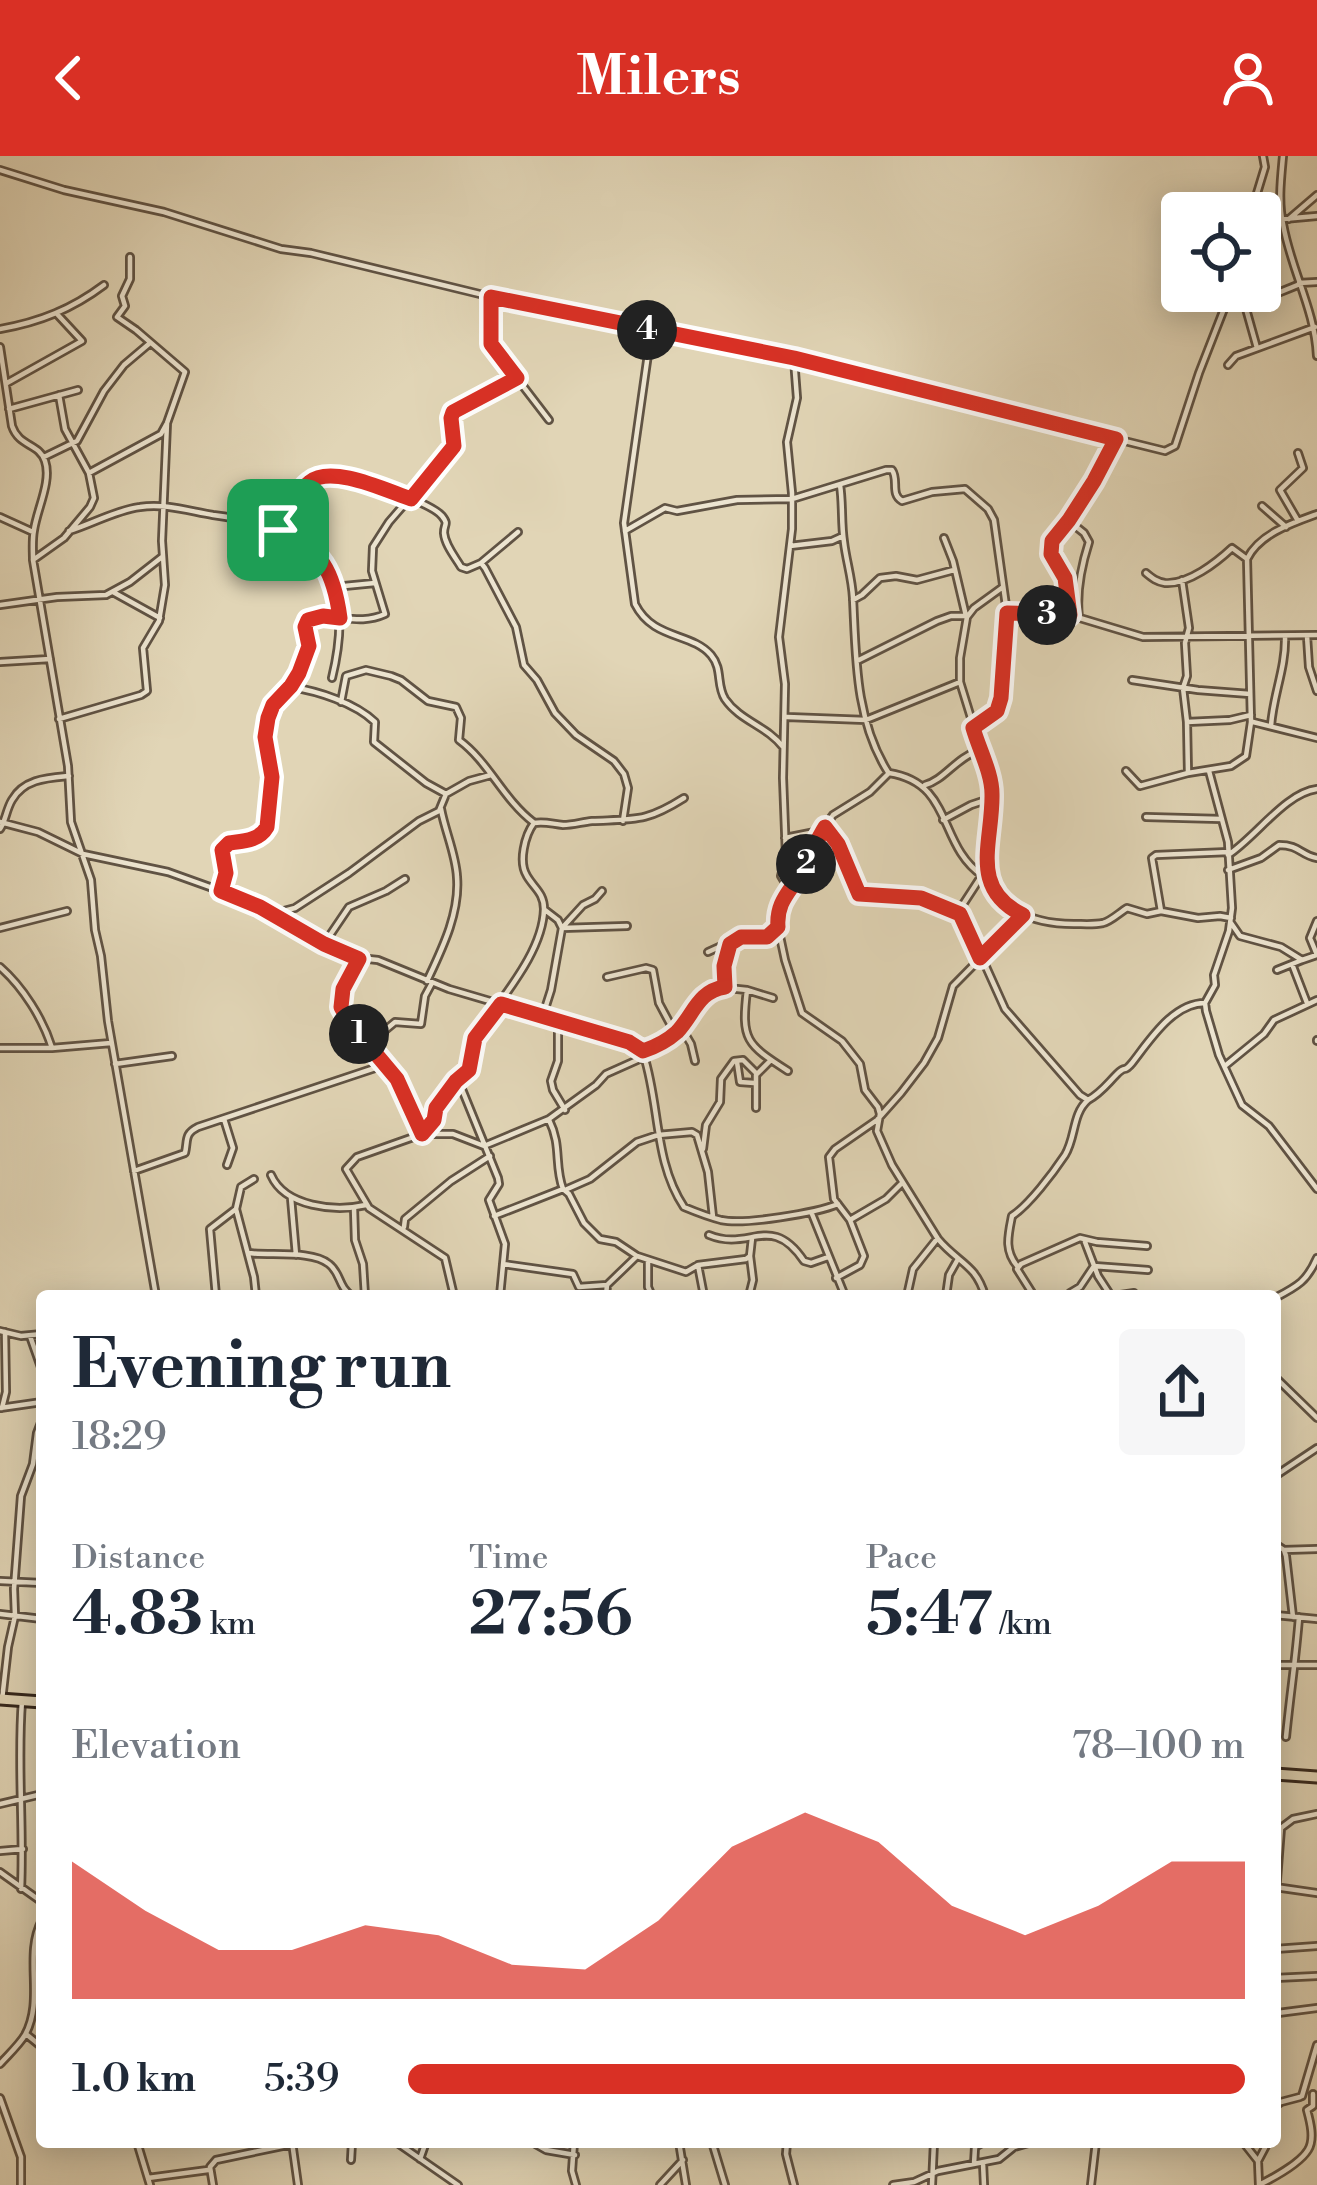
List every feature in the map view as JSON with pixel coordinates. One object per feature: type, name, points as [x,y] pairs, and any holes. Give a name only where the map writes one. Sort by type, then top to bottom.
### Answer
[{"type":"main road","points":[[1,1700],[36,1702]]},
{"type":"main road","points":[[1281,1774],[1317,1777]]},
{"type":"street","points":[[1257,192],[1263,156]]},
{"type":"street","points":[[1283,156],[1285,219],[1299,284],[1314,312],[1317,356]]},
{"type":"street","points":[[0,170],[164,212],[281,249],[794,358],[1165,451],[1175,446],[1223,312]]},
{"type":"street","points":[[1285,219],[1317,194]]},
{"type":"street","points":[[1281,219],[1317,216]]},
{"type":"street","points":[[59,719],[145,693],[143,648],[160,618],[165,586],[167,423],[184,370],[116,316],[125,306],[122,296],[130,279],[130,257]]},
{"type":"street","points":[[1281,291],[1317,282]]},
{"type":"street","points":[[0,329],[72,308],[104,285]]},
{"type":"street","points":[[491,297],[491,344],[549,420]]},
{"type":"street","points":[[1248,312],[1257,348]]},
{"type":"street","points":[[7,383],[82,341],[57,314]]},
{"type":"street","points":[[1228,365],[1235,357],[1315,327]]},
{"type":"street","points":[[651,331],[625,531],[638,611],[658,629],[711,654],[724,697],[783,747]]},
{"type":"street","points":[[44,457],[72,444],[111,381],[150,343]]},
{"type":"street","points":[[0,347],[16,438],[44,457],[47,477],[34,532],[33,560],[69,776],[71,822],[91,880],[111,1043],[155,1290]]},
{"type":"street","points":[[794,358],[797,398],[787,442],[792,499],[778,638],[784,669],[786,856],[782,876],[787,886],[777,915],[780,943],[802,1013],[855,1056],[865,1090],[878,1107],[877,1131],[902,1183],[938,1239],[975,1270],[983,1290]]},
{"type":"street","points":[[221,891],[226,873],[223,846],[252,839],[267,827],[272,777],[265,737],[268,718],[291,686],[309,646],[308,620],[323,616],[362,622],[385,614],[371,564],[373,547],[454,446],[453,412],[517,378]]},
{"type":"street","points":[[9,409],[78,391]]},
{"type":"street","points":[[58,395],[65,429],[94,491],[92,524]]},
{"type":"street","points":[[89,473],[154,439],[167,423]]},
{"type":"street","points":[[1070,615],[1065,578],[1049,549],[1116,439]]},
{"type":"street","points":[[1298,453],[1303,468],[1280,490],[1298,521]]},
{"type":"street","points":[[625,531],[665,508],[677,511],[736,500],[792,499],[886,470],[895,475],[895,492],[902,501],[965,489],[988,508],[994,520],[1007,613],[1001,698],[997,711],[973,728]]},
{"type":"street","points":[[278,530],[305,487],[322,476],[355,479],[440,514],[446,522],[446,542],[460,567],[466,569],[481,563],[518,532]]},
{"type":"street","points":[[840,485],[862,706],[881,761],[889,773],[933,784],[961,758],[980,750]]},
{"type":"street","points":[[69,531],[140,506],[164,505],[278,530],[304,543],[317,554],[334,587],[340,618],[332,677]]},
{"type":"street","points":[[1262,506],[1286,527]]},
{"type":"street","points":[[33,560],[90,507]]},
{"type":"street","points":[[1126,771],[1138,786],[1242,761],[1248,751],[1251,718],[1247,560],[1257,544],[1317,514]]},
{"type":"street","points":[[0,517],[34,532]]},
{"type":"street","points":[[1069,520],[1089,542],[1078,595],[1079,618]]},
{"type":"street","points":[[788,546],[843,536]]},
{"type":"street","points":[[944,538],[966,616],[960,682],[992,786],[984,873],[963,901],[960,914],[1005,1009],[1088,1100]]},
{"type":"street","points":[[1146,573],[1160,582],[1181,580],[1232,548],[1247,560]]},
{"type":"street","points":[[0,605],[113,592],[162,557]]},
{"type":"street","points":[[481,563],[512,616],[524,665],[555,713],[624,774],[628,788],[622,822]]},
{"type":"street","points":[[854,600],[880,578],[916,580],[955,570]]},
{"type":"street","points":[[1181,580],[1188,621],[1184,688],[1188,773]]},
{"type":"street","points":[[334,587],[375,583]]},
{"type":"street","points":[[857,662],[944,618],[966,616],[1003,587]]},
{"type":"street","points":[[113,592],[160,618]]},
{"type":"street","points":[[1007,613],[1070,615],[1143,637],[1317,635]]},
{"type":"street","points":[[1271,726],[1286,636]]},
{"type":"street","points":[[1307,636],[1317,691]]},
{"type":"street","points":[[0,662],[50,658]]},
{"type":"street","points":[[340,702],[346,676],[366,670],[400,680],[428,701],[456,707],[461,718],[459,740],[534,823],[622,822],[658,814],[684,798]]},
{"type":"street","points":[[1132,680],[1250,694]]},
{"type":"street","points":[[766,730],[785,721],[866,720],[960,682]]},
{"type":"street","points":[[291,686],[370,716],[375,722],[374,742],[446,794]]},
{"type":"street","points":[[854,720],[862,706]]},
{"type":"street","points":[[1187,722],[1251,718],[1317,738]]},
{"type":"street","points":[[1209,771],[1228,853],[1232,896],[1231,921],[1215,985],[1205,1003],[1244,1108],[1269,1126],[1316,1185]]},
{"type":"street","points":[[785,892],[800,875],[833,815],[870,792],[889,773]]},
{"type":"street","points":[[363,1039],[394,1022],[421,1024],[456,894],[457,870],[441,809],[446,794],[491,775]]},
{"type":"street","points":[[69,776],[25,786],[9,805],[2,825],[38,832],[83,854],[168,872],[272,914],[359,959],[378,960],[430,982],[629,1042],[644,1054],[655,1093],[658,1135],[684,1207],[738,1221],[812,1214],[838,1204]]},
{"type":"street","points":[[923,785],[970,866],[984,873],[1004,904],[1023,915],[1044,922],[1099,923],[1126,908],[1147,914],[1223,916],[1240,936],[1283,948],[1302,960]]},
{"type":"street","points":[[1161,911],[1153,856],[1228,853],[1296,795],[1317,789]]},
{"type":"street","points":[[943,820],[992,798]]},
{"type":"street","points":[[272,914],[304,903],[441,809]]},
{"type":"street","points":[[1146,817],[1221,819]]},
{"type":"street","points":[[422,1134],[434,1120],[436,1108],[469,1070],[475,1038],[531,955],[544,909],[524,866],[525,839],[534,823]]},
{"type":"street","points":[[784,838],[823,829]]},
{"type":"street","points":[[823,829],[838,844],[859,894],[921,898],[960,914]]},
{"type":"street","points":[[1228,870],[1261,858],[1279,845],[1298,847],[1307,856],[1317,857]]},
{"type":"street","points":[[324,944],[349,907],[405,879]]},
{"type":"street","points":[[543,1015],[562,928],[602,891]]},
{"type":"street","points":[[544,909],[562,928]]},
{"type":"street","points":[[0,928],[67,911]]},
{"type":"street","points":[[836,1278],[862,1261],[861,1244],[834,1199],[829,1157],[878,1120],[924,1063],[938,1038],[953,986],[1023,915]]},
{"type":"street","points":[[1277,970],[1317,955],[1310,938],[1317,921]]},
{"type":"street","points":[[562,928],[627,926]]},
{"type":"street","points":[[708,952],[741,937],[767,937],[778,927]]},
{"type":"street","points":[[725,987],[730,944]]},
{"type":"street","points":[[359,959],[343,989],[341,1007],[397,1079],[422,1134]]},
{"type":"street","points":[[1225,1066],[1276,1019],[1314,1003],[1292,964]]},
{"type":"street","points":[[0,966],[42,1021],[52,1048]]},
{"type":"street","points":[[607,977],[653,970],[663,1013],[691,1044],[694,1061]]},
{"type":"street","points":[[453,1290],[445,1258],[367,1205],[347,1165],[422,1134],[453,1134],[484,1146],[565,1110],[606,1074],[678,1030],[700,999],[718,987],[773,998]]},
{"type":"street","points":[[747,990],[747,1038],[788,1071]]},
{"type":"street","points":[[1030,1290],[1008,1254],[1012,1216],[1023,1209],[1065,1154],[1078,1109],[1130,1066],[1162,1026],[1180,1011],[1205,1003]]},
{"type":"street","points":[[558,1019],[558,1061],[551,1082],[565,1110]]},
{"type":"street","points":[[0,1048],[111,1043]]},
{"type":"street","points":[[115,1064],[172,1055]]},
{"type":"street","points":[[737,1060],[737,1080],[754,1083]]},
{"type":"street","points":[[756,1108],[754,1083],[771,1060]]},
{"type":"street","points":[[702,1150],[706,1124],[720,1102],[721,1079],[731,1063],[747,1062],[757,1074]]},
{"type":"street","points":[[134,1171],[185,1153],[189,1132],[386,1064]]},
{"type":"street","points":[[460,1077],[461,1091],[499,1184],[489,1200],[505,1244],[501,1290]]},
{"type":"street","points":[[224,1119],[233,1148],[227,1165]]},
{"type":"street","points":[[549,1119],[559,1142],[559,1177],[564,1190],[594,1235],[648,1261],[686,1272],[698,1265],[750,1256]]},
{"type":"street","points":[[494,1216],[590,1179],[637,1142],[692,1132],[708,1172],[712,1217]]},
{"type":"street","points":[[405,1230],[405,1220],[490,1156]]},
{"type":"street","points":[[271,1175],[291,1198],[354,1208],[367,1205]]},
{"type":"street","points":[[254,1179],[241,1187],[236,1209],[255,1290]]},
{"type":"street","points":[[850,1220],[886,1199],[902,1183]]},
{"type":"street","points":[[291,1198],[296,1255]]},
{"type":"street","points":[[354,1208],[365,1290]]},
{"type":"street","points":[[215,1290],[210,1229],[236,1209]]},
{"type":"street","points":[[812,1214],[842,1290]]},
{"type":"street","points":[[709,1235],[728,1240],[784,1239],[803,1261],[828,1257]]},
{"type":"street","points":[[750,1290],[752,1237]]},
{"type":"street","points":[[908,1290],[913,1269],[938,1239]]},
{"type":"street","points":[[1018,1267],[1084,1239],[1147,1246]]},
{"type":"street","points":[[1084,1239],[1108,1290]]},
{"type":"street","points":[[248,1253],[322,1259],[331,1265],[345,1290]]},
{"type":"street","points":[[607,1290],[637,1256]]},
{"type":"street","points":[[1281,1295],[1312,1273],[1317,1258]]},
{"type":"street","points":[[947,1290],[958,1259]]},
{"type":"street","points":[[648,1261],[649,1290]]},
{"type":"street","points":[[503,1264],[573,1274],[579,1287],[608,1285]]},
{"type":"street","points":[[698,1265],[703,1290]]},
{"type":"street","points":[[1094,1266],[1148,1270]]},
{"type":"street","points":[[1075,1290],[1094,1266]]},
{"type":"street","points":[[36,1335],[3,1332],[6,1392],[1,1408],[36,1403]]},
{"type":"street","points":[[30,1336],[36,1353]]},
{"type":"street","points":[[0,1370],[6,1357]]},
{"type":"street","points":[[1281,1383],[1317,1418]]},
{"type":"street","points":[[1,1700],[15,1616],[21,1496],[36,1441]]},
{"type":"street","points":[[1281,1470],[1317,1448]]},
{"type":"street","points":[[1286,1737],[1296,1666],[1296,1617],[1283,1550],[1317,1549]]},
{"type":"street","points":[[0,1581],[36,1583]]},
{"type":"street","points":[[0,1614],[36,1618]]},
{"type":"street","points":[[1281,1616],[1317,1619]]},
{"type":"street","points":[[1281,1665],[1317,1665]]},
{"type":"street","points":[[21,1889],[22,1701]]},
{"type":"street","points":[[1281,1709],[1288,1710]]},
{"type":"street","points":[[0,1804],[36,1795]]},
{"type":"street","points":[[1281,1826],[1317,1814]]},
{"type":"street","points":[[0,1851],[23,1849]]},
{"type":"street","points":[[0,1872],[36,1898]]},
{"type":"street","points":[[1281,1888],[1317,1893]]},
{"type":"street","points":[[0,2065],[26,2034],[34,2009],[36,1938]]},
{"type":"street","points":[[1281,1949],[1317,1946]]},
{"type":"street","points":[[1281,1978],[1317,1976]]},
{"type":"street","points":[[1281,2013],[1317,2008]]},
{"type":"street","points":[[26,2034],[36,2043]]},
{"type":"street","points":[[1302,2096],[1317,2045]]},
{"type":"street","points":[[1265,2148],[1258,2161],[1259,2185],[1278,2177],[1308,2150],[1307,2110],[1315,2094],[1281,2103]]},
{"type":"street","points":[[0,2098],[21,2157],[21,2185]]},
{"type":"street","points":[[139,2148],[149,2182],[210,2170]]},
{"type":"street","points":[[213,2185],[210,2170],[216,2160],[270,2148]]},
{"type":"street","points":[[293,2148],[298,2185]]},
{"type":"street","points":[[351,2160],[352,2148]]},
{"type":"street","points":[[408,2148],[458,2185]]},
{"type":"street","points":[[420,2159],[424,2148]]},
{"type":"street","points":[[542,2148],[575,2155]]},
{"type":"street","points":[[574,2148],[576,2185]]},
{"type":"street","points":[[680,2148],[686,2185]]},
{"type":"street","points":[[714,2148],[724,2185]]},
{"type":"street","points":[[786,2148],[794,2185]]},
{"type":"street","points":[[932,2185],[933,2148]]},
{"type":"street","points":[[974,2164],[975,2148]]},
{"type":"street","points":[[893,2185],[999,2159],[1013,2148]]},
{"type":"street","points":[[1091,2185],[1095,2148]]},
{"type":"street","points":[[1248,2148],[1258,2161]]},
{"type":"street","points":[[659,2185],[683,2159]]},
{"type":"street","points":[[983,2163],[984,2185]]},
{"type":"route","points":[[491,297],[794,358],[1116,439],[1049,549],[1065,578],[1070,615],[1007,613],[1001,698],[997,711],[973,728],[992,786],[986,869],[1004,904],[1023,915],[980,958],[960,914],[921,898],[855,891],[838,844],[825,827],[800,875],[785,892],[778,927],[767,937],[741,937],[730,944],[725,987],[700,999],[667,1040],[643,1051],[629,1042],[501,1004],[475,1038],[469,1070],[436,1108],[434,1120],[422,1134],[397,1079],[341,1007],[343,989],[359,959],[221,891],[226,873],[223,846],[252,839],[267,827],[272,777],[265,737],[268,718],[299,673],[309,646],[305,623],[318,617],[340,618],[334,587],[321,558],[278,530],[305,487],[322,476],[355,479],[411,499],[454,446],[453,412],[517,378],[491,344],[491,297]]}]
